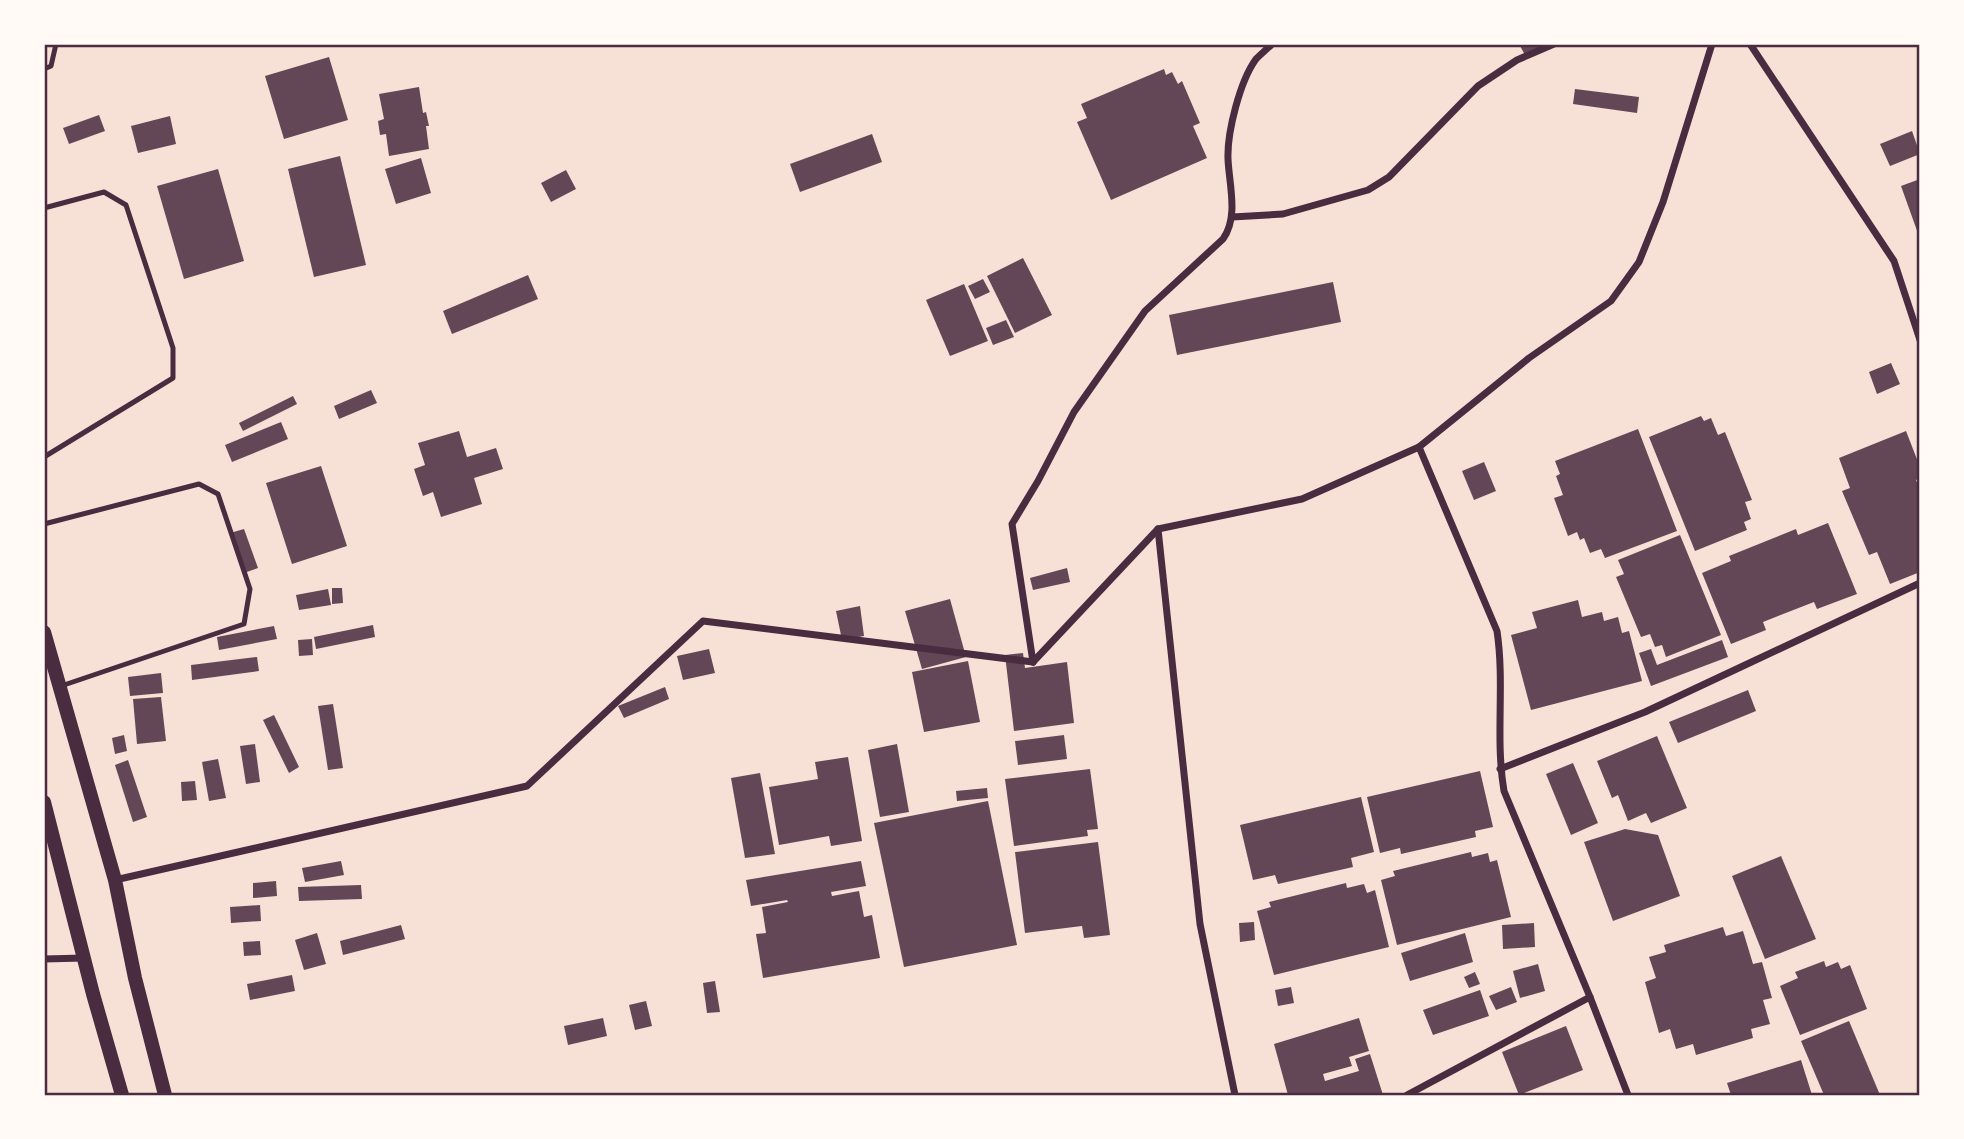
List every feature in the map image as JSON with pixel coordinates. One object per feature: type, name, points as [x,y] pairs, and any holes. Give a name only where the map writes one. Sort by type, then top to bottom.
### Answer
[{"type":"main road","points":[[44,632],[115,880],[135,978],[165,1095]]},
{"type":"main road","points":[[44,802],[122,1095]]},
{"type":"street","points":[[1033,662],[1012,524],[1074,412],[1145,311],[1230,230],[1232,217],[1227,156],[1230,134],[1248,74],[1257,59],[1272,44]]},
{"type":"street","points":[[1232,217],[1283,214],[1368,190],[1389,177],[1478,86],[1517,60],[1554,44]]},
{"type":"street","points":[[1033,662],[1158,529],[1302,499],[1419,447],[1529,358],[1611,300],[1639,262],[1663,202],[1712,44]]},
{"type":"street","points":[[1750,44],[1894,261],[1920,340]]},
{"type":"street","points":[[1419,447],[1497,631],[1501,659],[1500,769],[1504,791],[1628,1095]]},
{"type":"street","points":[[1158,529],[1200,924],[1236,1095]]},
{"type":"street","points":[[1500,769],[1645,712],[1920,583]]},
{"type":"street","points":[[115,880],[527,786],[703,621],[1033,662]]},
{"type":"street","points":[[44,959],[85,958]]},
{"type":"street","points":[[1407,1095],[1590,997]]},
{"type":"lane","points":[[44,69],[51,66],[56,44]]},
{"type":"lane","points":[[44,208],[104,192],[126,205],[173,348],[173,378],[44,457]]},
{"type":"lane","points":[[44,524],[199,484],[218,494],[250,589],[244,624],[58,687]]},
{"type":"building","points":[[1519,44],[1552,44],[1526,57]]},
{"type":"building","points":[[329,57],[348,120],[284,139],[265,76]]},
{"type":"building","points":[[1164,69],[1166,75],[1172,72],[1178,84],[1182,81],[1200,123],[1193,126],[1207,158],[1111,200],[1077,122],[1087,118],[1081,104]]},
{"type":"building","points":[[419,87],[423,113],[426,112],[429,126],[426,126],[429,149],[389,156],[386,134],[380,135],[378,121],[384,119],[379,94]]},
{"type":"building","points":[[1575,89],[1639,97],[1637,113],[1573,104]]},
{"type":"building","points":[[99,115],[105,131],[69,144],[63,128]]},
{"type":"building","points":[[170,116],[176,144],[138,153],[131,126]]},
{"type":"building","points":[[1912,131],[1920,154],[1890,166],[1880,144]]},
{"type":"building","points":[[872,134],[882,162],[800,192],[790,164]]},
{"type":"building","points":[[340,156],[366,265],[314,277],[288,169]]},
{"type":"building","points":[[421,158],[431,193],[396,204],[385,169]]},
{"type":"building","points":[[218,169],[244,261],[184,279],[157,186]]},
{"type":"building","points":[[566,170],[576,189],[551,202],[541,183]]},
{"type":"building","points":[[1920,179],[1920,239],[1901,186]]},
{"type":"building","points":[[1023,258],[1052,315],[1015,333],[987,276]]},
{"type":"building","points":[[528,275],[538,299],[452,334],[443,311]]},
{"type":"building","points":[[983,279],[990,292],[975,299],[968,286]]},
{"type":"building","points":[[1333,282],[1341,322],[1177,355],[1169,315]]},
{"type":"building","points":[[964,284],[988,341],[950,356],[926,300]]},
{"type":"building","points":[[1006,320],[1014,337],[993,345],[986,328]]},
{"type":"building","points":[[1891,363],[1900,384],[1877,394],[1869,372]]},
{"type":"building","points":[[371,390],[377,403],[339,419],[334,406]]},
{"type":"building","points":[[293,396],[297,404],[243,431],[239,423]]},
{"type":"building","points":[[1701,416],[1704,421],[1711,418],[1718,435],[1725,432],[1752,500],[1745,502],[1751,519],[1744,522],[1747,530],[1695,551],[1649,437]]},
{"type":"building","points":[[281,422],[288,439],[232,462],[225,445]]},
{"type":"building","points":[[1638,429],[1677,531],[1605,558],[1601,549],[1590,553],[1584,538],[1580,540],[1577,532],[1568,536],[1554,498],[1563,495],[1556,476],[1560,474],[1555,461]]},
{"type":"building","points":[[459,431],[467,457],[496,448],[503,469],[474,478],[482,504],[441,517],[433,492],[423,496],[414,469],[425,465],[418,443]]},
{"type":"building","points":[[1906,431],[1920,467],[1920,478],[1916,480],[1920,490],[1920,572],[1890,584],[1877,552],[1869,555],[1842,491],[1850,488],[1839,458]]},
{"type":"building","points":[[1484,462],[1496,491],[1474,500],[1462,471]]},
{"type":"building","points":[[321,466],[347,546],[292,564],[266,483]]},
{"type":"building","points":[[1828,523],[1857,594],[1817,609],[1814,602],[1763,622],[1766,630],[1731,644],[1702,573],[1731,561],[1729,556],[1796,529],[1798,535]]},
{"type":"building","points":[[244,529],[258,568],[244,573],[230,533]]},
{"type":"building","points":[[1680,535],[1721,635],[1666,657],[1662,645],[1655,647],[1650,634],[1641,637],[1616,577],[1624,574],[1618,560]]},
{"type":"building","points":[[1067,568],[1070,582],[1033,590],[1030,578]]},
{"type":"building","points":[[332,588],[342,588],[343,603],[332,604]]},
{"type":"building","points":[[328,589],[331,605],[299,610],[296,595]]},
{"type":"building","points":[[950,599],[966,657],[922,669],[905,611]]},
{"type":"building","points":[[1578,600],[1582,617],[1602,612],[1604,621],[1618,617],[1622,633],[1629,631],[1642,681],[1531,710],[1511,635],[1537,628],[1532,612]]},
{"type":"building","points":[[860,606],[864,636],[842,640],[836,611]]},
{"type":"building","points":[[373,625],[375,637],[316,649],[314,637]]},
{"type":"building","points":[[274,626],[277,639],[219,650],[217,637]]},
{"type":"building","points":[[312,639],[313,655],[299,656],[298,640]]},
{"type":"building","points":[[1722,640],[1728,657],[1651,686],[1639,653],[1651,649],[1657,665]]},
{"type":"building","points":[[709,649],[715,673],[683,680],[677,656]]},
{"type":"building","points":[[1023,653],[1025,668],[1067,662],[1074,723],[1014,731],[1005,655]]},
{"type":"building","points":[[257,657],[259,671],[192,680],[191,665]]},
{"type":"building","points":[[968,661],[980,722],[924,732],[912,672]]},
{"type":"building","points":[[161,673],[163,693],[130,696],[128,677]]},
{"type":"building","points":[[665,687],[669,699],[624,718],[618,706]]},
{"type":"building","points":[[1748,690],[1756,711],[1678,743],[1669,722]]},
{"type":"building","points":[[161,697],[166,741],[137,744],[133,699]]},
{"type":"building","points":[[333,704],[343,768],[328,770],[318,706]]},
{"type":"building","points":[[274,715],[299,767],[289,773],[263,720]]},
{"type":"building","points":[[124,735],[127,751],[115,754],[112,738]]},
{"type":"building","points":[[1064,735],[1067,759],[1018,765],[1015,741]]},
{"type":"building","points":[[1657,736],[1687,808],[1651,823],[1646,813],[1628,821],[1618,795],[1612,798],[1597,761]]},
{"type":"building","points":[[255,744],[260,782],[246,784],[240,746]]},
{"type":"building","points":[[897,744],[909,812],[880,817],[868,750]]},
{"type":"building","points":[[848,757],[862,841],[831,846],[829,836],[779,845],[769,787],[818,779],[815,762]]},
{"type":"building","points":[[218,759],[226,798],[209,801],[202,762]]},
{"type":"building","points":[[128,760],[147,817],[133,822],[115,765]]},
{"type":"building","points":[[1573,763],[1598,823],[1571,835],[1546,774]]},
{"type":"building","points":[[1090,769],[1098,829],[1087,830],[1088,836],[1014,846],[1005,779]]},
{"type":"building","points":[[1480,771],[1493,827],[1475,831],[1476,837],[1401,854],[1400,848],[1380,853],[1367,797]]},
{"type":"building","points":[[760,773],[775,854],[745,858],[731,778]]},
{"type":"building","points":[[195,781],[197,800],[182,801],[181,782]]},
{"type":"building","points":[[987,788],[988,798],[957,801],[956,791]]},
{"type":"building","points":[[1361,797],[1374,852],[1351,858],[1353,867],[1278,884],[1275,875],[1253,880],[1240,825]]},
{"type":"building","points":[[988,801],[1017,945],[904,967],[874,823]]},
{"type":"building","points":[[1625,829],[1658,835],[1680,896],[1613,921],[1584,842]]},
{"type":"building","points":[[1098,842],[1110,935],[1084,938],[1082,926],[1025,933],[1015,852]]},
{"type":"building","points":[[1471,852],[1472,857],[1488,853],[1490,862],[1497,860],[1511,917],[1397,945],[1381,880],[1395,876],[1393,871]]},
{"type":"building","points":[[1781,856],[1816,939],[1765,959],[1732,876]]},
{"type":"building","points":[[341,861],[344,875],[305,882],[302,868]]},
{"type":"building","points":[[861,861],[866,886],[831,892],[832,896],[859,891],[864,917],[872,915],[880,958],[763,978],[756,934],[766,933],[762,907],[788,902],[751,906],[746,880]]},
{"type":"building","points":[[276,881],[277,896],[253,898],[253,883]]},
{"type":"building","points":[[1346,883],[1347,888],[1364,884],[1367,893],[1375,890],[1389,947],[1274,975],[1257,911],[1271,907],[1269,902]]},
{"type":"building","points":[[361,885],[362,899],[299,901],[298,887]]},
{"type":"building","points":[[260,905],[261,921],[231,923],[230,907]]},
{"type":"building","points":[[1254,922],[1255,940],[1240,942],[1239,923]]},
{"type":"building","points":[[1534,923],[1535,947],[1503,949],[1502,925]]},
{"type":"building","points":[[401,925],[405,939],[343,955],[340,941]]},
{"type":"building","points":[[1723,927],[1726,936],[1743,931],[1753,964],[1762,962],[1772,998],[1763,1000],[1770,1024],[1751,1029],[1753,1038],[1696,1055],[1693,1044],[1676,1049],[1670,1029],[1659,1033],[1645,982],[1656,978],[1649,957],[1666,952],[1664,945]]},
{"type":"building","points":[[317,933],[326,964],[304,970],[295,940]]},
{"type":"building","points":[[1465,933],[1473,962],[1410,981],[1401,953]]},
{"type":"building","points":[[260,941],[261,955],[244,956],[243,942]]},
{"type":"building","points":[[1824,961],[1826,967],[1838,962],[1841,969],[1850,965],[1867,1009],[1800,1035],[1780,986],[1798,978],[1795,972]]},
{"type":"building","points":[[1538,964],[1545,991],[1520,998],[1513,971]]},
{"type":"building","points":[[1475,972],[1480,984],[1469,988],[1464,977]]},
{"type":"building","points":[[292,975],[295,991],[250,1000],[247,984]]},
{"type":"building","points":[[715,981],[720,1012],[707,1013],[703,983]]},
{"type":"building","points":[[1291,987],[1294,1003],[1278,1006],[1275,990]]},
{"type":"building","points":[[1511,987],[1517,1002],[1496,1010],[1489,996]]},
{"type":"building","points":[[1480,990],[1489,1016],[1433,1035],[1423,1010]]},
{"type":"building","points":[[646,1001],[652,1026],[635,1030],[629,1005]]},
{"type":"building","points":[[603,1018],[607,1036],[568,1045],[564,1026]]},
{"type":"building","points":[[1359,1018],[1369,1051],[1349,1057],[1352,1066],[1323,1074],[1325,1081],[1359,1071],[1355,1059],[1370,1054],[1383,1095],[1288,1095],[1274,1044]]},
{"type":"building","points":[[1849,1021],[1880,1095],[1824,1095],[1801,1041]]},
{"type":"building","points":[[1566,1026],[1583,1070],[1519,1095],[1502,1052]]},
{"type":"building","points":[[1801,1060],[1812,1095],[1731,1095],[1727,1083]]}]
